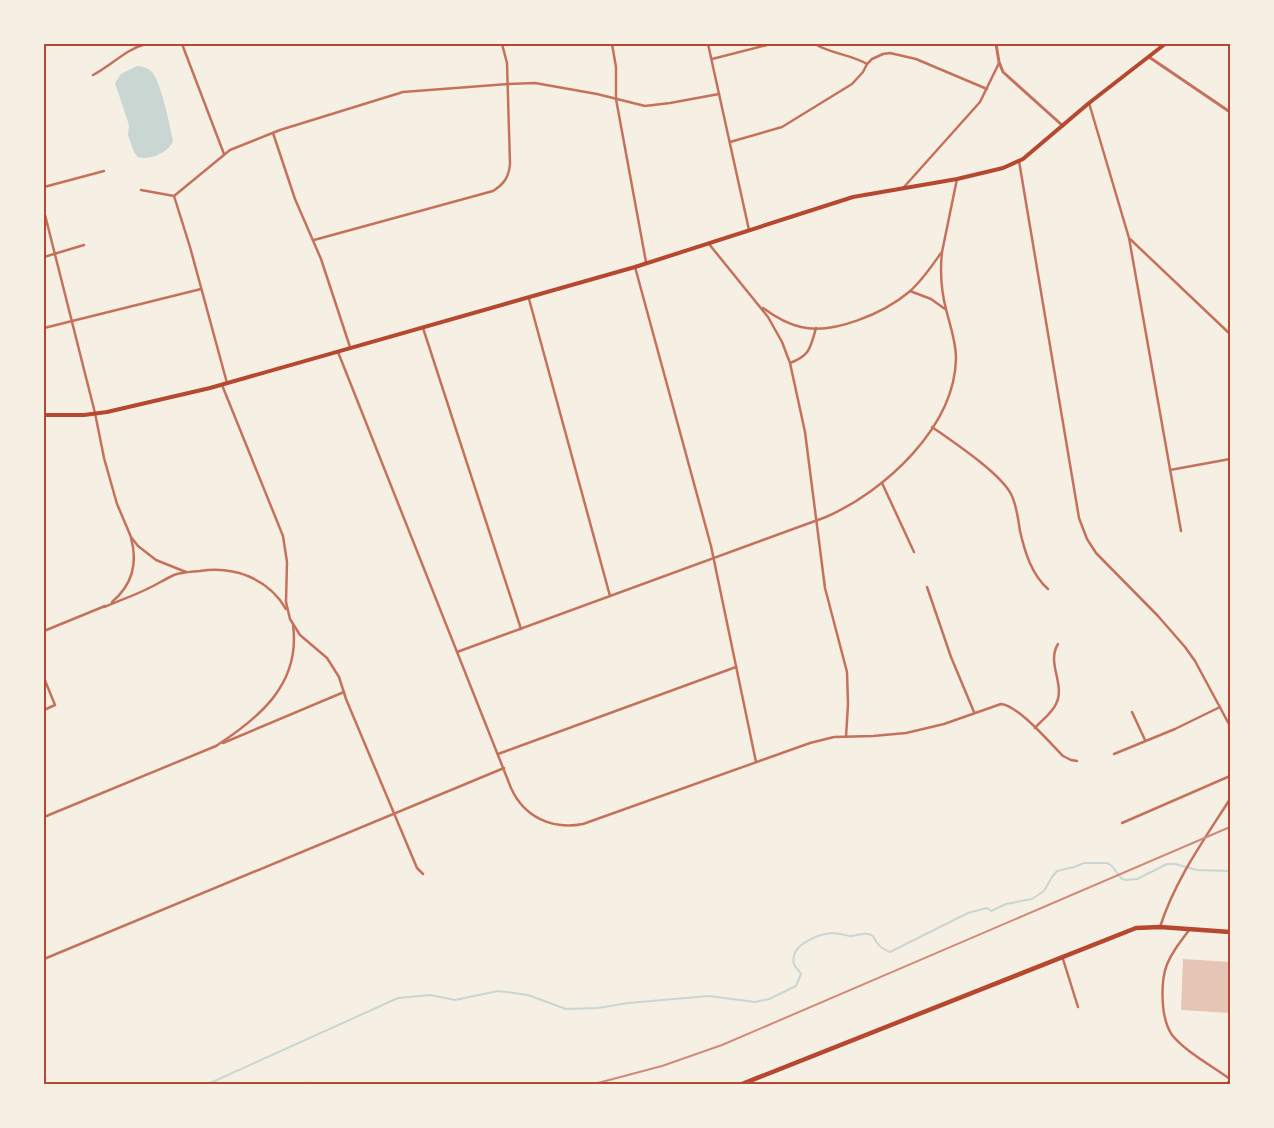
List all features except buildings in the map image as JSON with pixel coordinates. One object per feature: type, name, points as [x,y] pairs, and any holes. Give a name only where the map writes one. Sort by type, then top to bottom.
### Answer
[{"type":"main road","points":[[44,415],[95,413],[128,408],[222,385],[647,264],[853,197],[957,179],[1003,168],[1018,161],[1064,126],[1089,103],[1165,44]]},
{"type":"main road","points":[[742,1084],[1136,928],[1160,927],[1230,932]]},
{"type":"street","points":[[93,75],[105,69],[134,48],[146,44]]},
{"type":"street","points":[[176,44],[182,44],[224,154]]},
{"type":"street","points":[[314,240],[499,187],[507,178],[510,164],[507,63],[502,44]]},
{"type":"street","points":[[612,44],[616,67],[616,99],[647,264]]},
{"type":"street","points":[[708,44],[749,231]]},
{"type":"street","points":[[712,59],[771,44]]},
{"type":"street","points":[[815,44],[831,52],[850,56],[867,64]]},
{"type":"street","points":[[996,44],[1003,72],[1064,126]]},
{"type":"street","points":[[730,142],[782,127],[852,84],[872,59],[883,54],[903,55],[925,62],[987,89]]},
{"type":"street","points":[[1149,56],[1230,112]]},
{"type":"street","points":[[903,188],[980,102],[999,62]]},
{"type":"street","points":[[174,196],[230,150],[272,133],[403,92],[508,84],[535,84],[645,106],[719,94]]},
{"type":"street","points":[[1089,103],[1129,238],[1181,531]]},
{"type":"street","points":[[272,133],[296,199],[321,259],[350,349]]},
{"type":"street","points":[[1018,161],[1079,518],[1084,533],[1096,553],[1181,642],[1195,661],[1230,726]]},
{"type":"street","points":[[44,186],[104,171]]},
{"type":"street","points":[[457,652],[817,521],[850,506],[882,483],[914,452],[932,426],[944,406],[954,374],[956,358],[954,342],[941,279],[942,252],[957,179]]},
{"type":"street","points":[[141,190],[174,196]]},
{"type":"street","points":[[174,196],[227,383]]},
{"type":"street","points":[[44,211],[95,413],[109,479],[131,537],[135,556],[132,574],[124,590],[104,607]]},
{"type":"street","points":[[1129,238],[1230,334]]},
{"type":"street","points":[[709,244],[776,329],[790,363],[805,432],[825,588],[844,654],[847,672],[846,737]]},
{"type":"street","points":[[44,257],[84,245]]},
{"type":"street","points":[[758,304],[788,323],[802,327],[836,326],[862,318],[890,305],[910,291],[931,268],[942,252]]},
{"type":"street","points":[[635,267],[714,558],[756,762]]},
{"type":"street","points":[[44,328],[201,289]]},
{"type":"street","points":[[910,291],[931,299],[946,310]]},
{"type":"street","points":[[529,299],[610,596]]},
{"type":"street","points":[[423,328],[521,628]]},
{"type":"street","points":[[790,363],[803,358],[810,350],[816,328]]},
{"type":"street","points":[[338,352],[515,797],[529,813],[544,822],[568,826],[583,824],[810,743],[834,737],[906,733],[944,724],[998,704],[1004,704],[1017,711],[1063,756],[1071,760],[1077,760]]},
{"type":"street","points":[[216,746],[266,708],[285,679],[290,666],[294,640],[286,602],[288,562],[283,536],[222,385]]},
{"type":"street","points":[[932,426],[972,456],[1010,492],[1015,504],[1020,532],[1030,562],[1036,577],[1048,590]]},
{"type":"street","points":[[1170,470],[1230,459]]},
{"type":"street","points":[[882,483],[914,552]]},
{"type":"street","points":[[131,537],[144,552],[156,560],[186,572]]},
{"type":"street","points":[[44,631],[146,590],[172,576],[186,572],[228,570],[246,575],[264,584],[282,604],[300,635],[327,658],[339,677],[346,699],[417,868],[423,874]]},
{"type":"street","points":[[927,587],[951,657],[974,712]]},
{"type":"street","points":[[1035,728],[1057,702],[1058,692],[1053,659],[1058,644]]},
{"type":"street","points":[[498,754],[736,667]]},
{"type":"street","points":[[44,678],[55,705],[44,710]]},
{"type":"street","points":[[44,817],[344,692]]},
{"type":"street","points":[[1114,754],[1175,729],[1220,707]]},
{"type":"street","points":[[1132,712],[1145,740]]},
{"type":"street","points":[[44,959],[504,768]]},
{"type":"street","points":[[1122,823],[1230,776]]},
{"type":"street","points":[[1160,927],[1177,884],[1230,799]]},
{"type":"street","points":[[1190,929],[1171,955],[1163,974],[1162,989],[1167,1026],[1180,1043],[1230,1079]]},
{"type":"street","points":[[1062,956],[1078,1007]]},
{"type":"lane","points":[[1224,1084],[1230,1079]]},
{"type":"shaded area","points":[[137,66],[149,69],[159,85],[173,141],[168,149],[148,158],[138,157],[134,152],[128,135],[129,125],[115,83],[121,74]]},
{"type":"waterway","points":[[208,1084],[398,998],[430,995],[455,1000],[498,991],[528,995],[566,1009],[598,1008],[628,1003],[709,996],[755,1002],[769,999],[796,986],[801,974],[794,964],[796,951],[805,942],[825,934],[870,935],[873,936],[880,946],[890,952],[968,913],[987,908],[991,911],[1006,904],[1032,899],[1044,891],[1057,871],[1084,863],[1107,863],[1125,880],[1137,879],[1167,864],[1175,864],[1197,870],[1230,871]]},
{"type":"railway","points":[[594,1084],[662,1066],[722,1045],[1230,827]]}]
